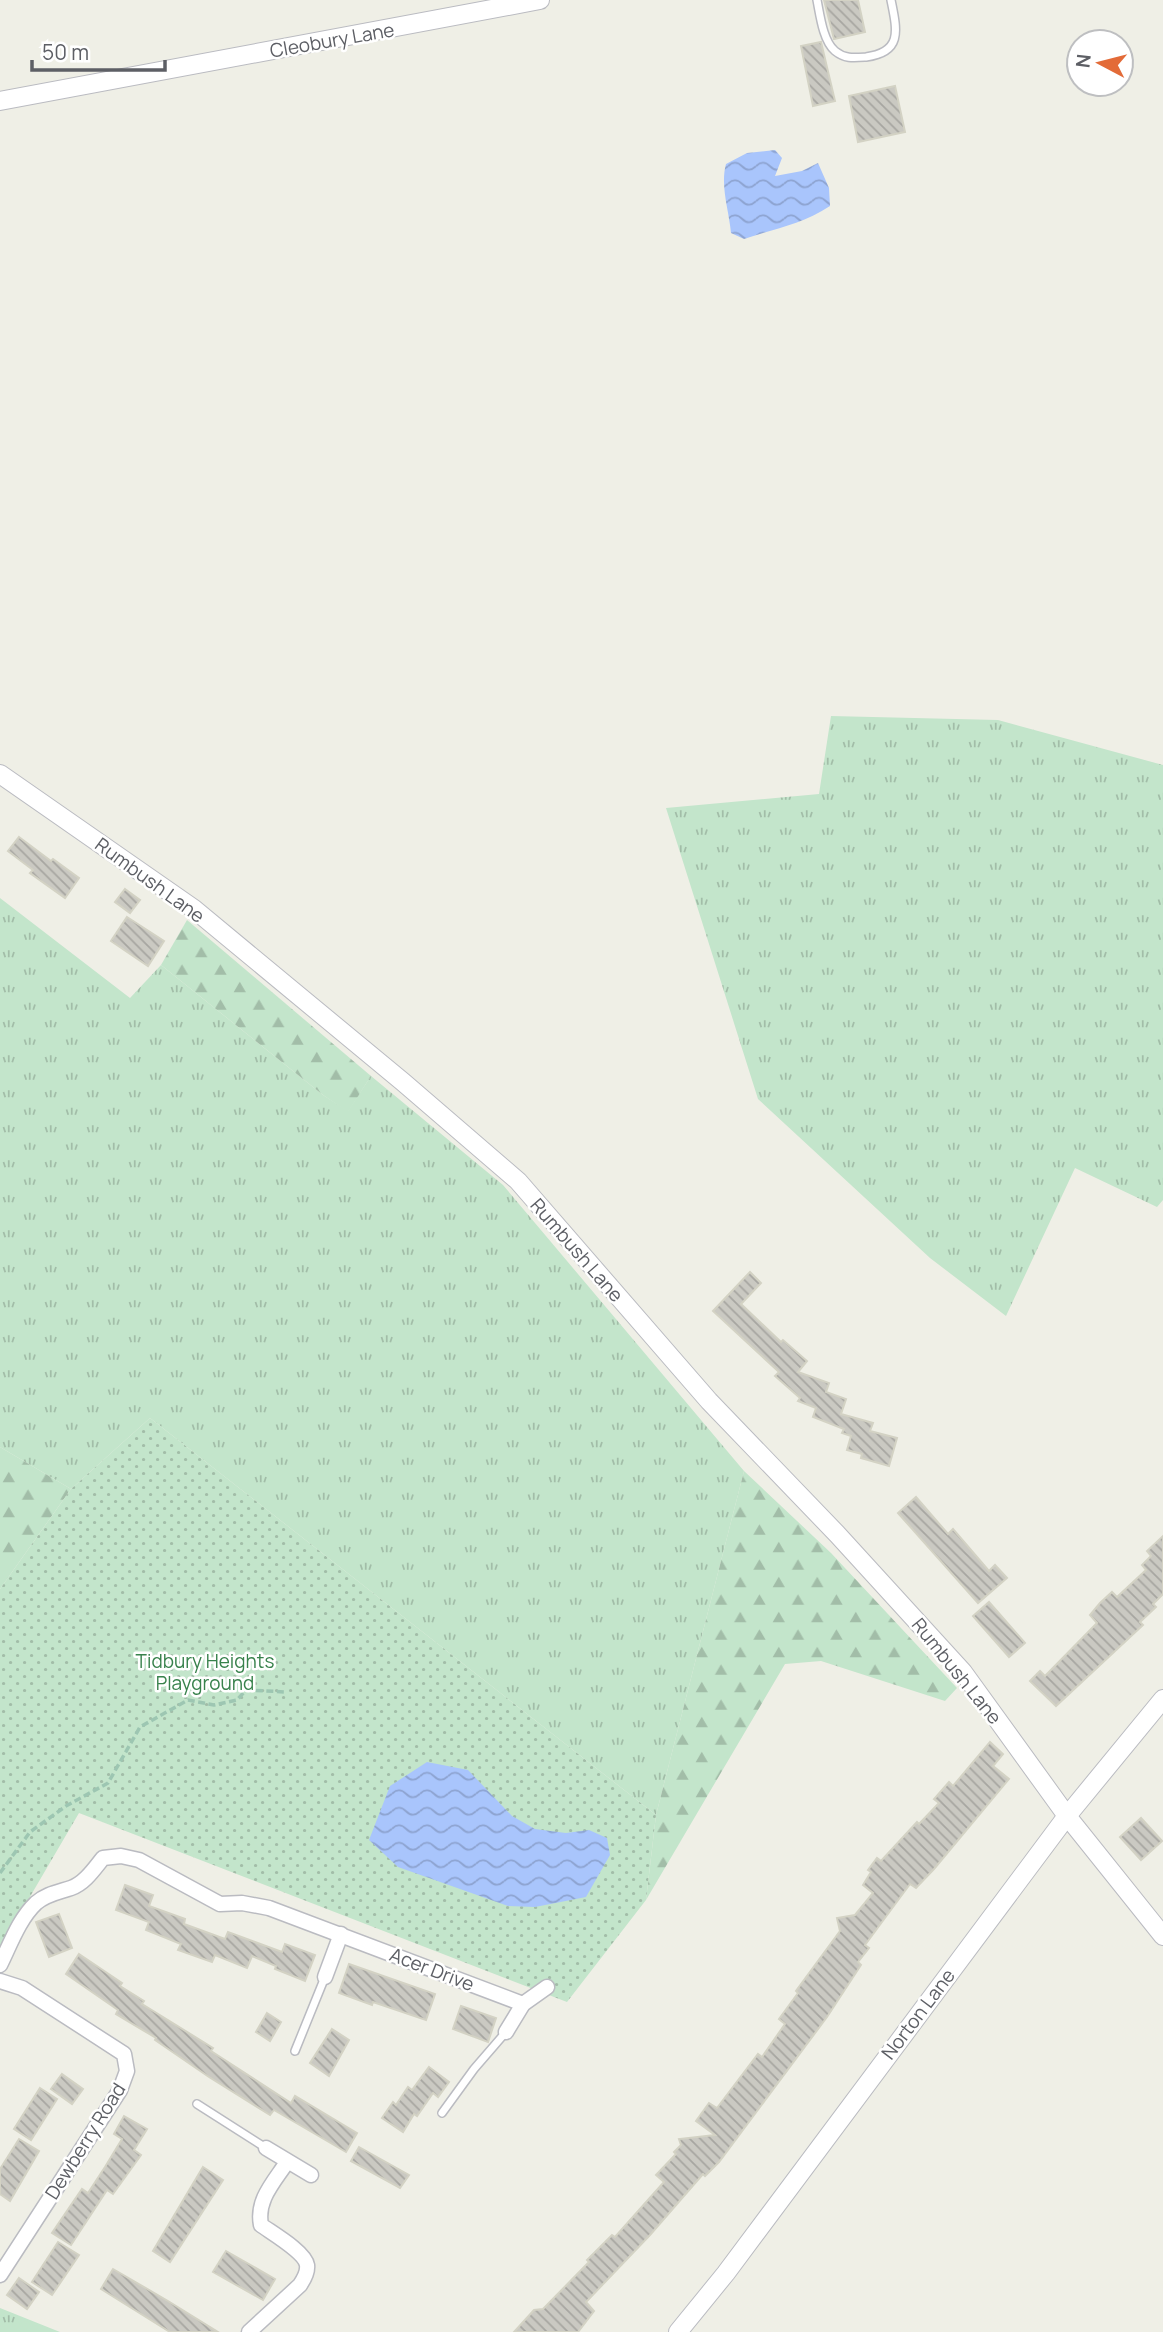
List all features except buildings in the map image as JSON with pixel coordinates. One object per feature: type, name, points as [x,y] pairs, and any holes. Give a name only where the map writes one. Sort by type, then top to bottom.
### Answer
[{"type":"street","name":"Cleobury Lane","points":[[0,101],[540,0]]},
{"type":"street","name":"Rumbush Lane","points":[[0,775],[194,909],[518,1181],[709,1401],[837,1534],[963,1672],[1067,1816],[1163,1936]]},
{"type":"street","name":"Norton Lane","points":[[678,2332],[726,2273],[1067,1816],[1163,1699]]},
{"type":"street","name":"Acer Drive","points":[[0,1965],[24,1918],[37,1902],[87,1878],[103,1858],[121,1856],[139,1860],[220,1904],[242,1903],[269,1908],[523,2004]]},
{"type":"street","points":[[325,1977],[341,1934]]},
{"type":"street","name":"Dewberry Road","points":[[0,1981],[22,1988],[124,2054],[127,2071],[120,2090],[0,2275]]},
{"type":"street","points":[[506,2032],[523,2004],[547,1987]]},
{"type":"street","points":[[266,2148],[311,2175]]},
{"type":"street","points":[[249,2332],[300,2285],[305,2277],[307,2266],[303,2256],[261,2225],[259,2208],[287,2162]]},
{"type":"lane","points":[[817,0],[833,50],[849,59],[881,55],[893,45],[897,28],[891,0]]},
{"type":"lane","points":[[295,2051],[325,1977]]},
{"type":"lane","points":[[442,2113],[474,2069],[506,2032]]},
{"type":"lane","points":[[197,2104],[266,2148]]},
{"type":"path","points":[[0,1873],[30,1832],[66,1806],[108,1783],[140,1727],[160,1714],[188,1700],[214,1705],[237,1700],[246,1690],[286,1692]]},
{"type":"green space","points":[[831,716],[998,720],[1163,765],[1163,1200],[1157,1207],[1075,1168],[1006,1316],[930,1258],[758,1099],[666,808],[819,794]]},
{"type":"green space","points":[[0,898],[130,998],[161,965],[323,1095],[348,1111],[371,1076],[503,1185],[744,1471],[656,1815],[150,1418],[71,1489],[0,1447]]},
{"type":"green space","points":[[187,920],[371,1076],[348,1112],[161,965]]},
{"type":"green space","name":"Tidbury Heights Playground","points":[[150,1418],[656,1815],[646,1900],[567,2002],[79,1813],[0,1948],[0,1589],[71,1489]]},
{"type":"green space","points":[[0,1447],[71,1489],[0,1589]]},
{"type":"green space","points":[[744,1471],[831,1553],[957,1688],[945,1701],[821,1661],[785,1664],[646,1900],[656,1815]]},
{"type":"green space","points":[[0,2308],[60,2332],[0,2332]]},
{"type":"water","points":[[775,150],[782,158],[775,176],[802,171],[818,163],[829,188],[830,206],[798,222],[744,239],[731,233],[724,189],[726,164],[747,153]]},
{"type":"water","points":[[427,1762],[468,1770],[512,1816],[535,1829],[566,1833],[589,1830],[607,1838],[610,1855],[586,1897],[535,1907],[508,1906],[398,1867],[369,1840],[390,1786]]}]
